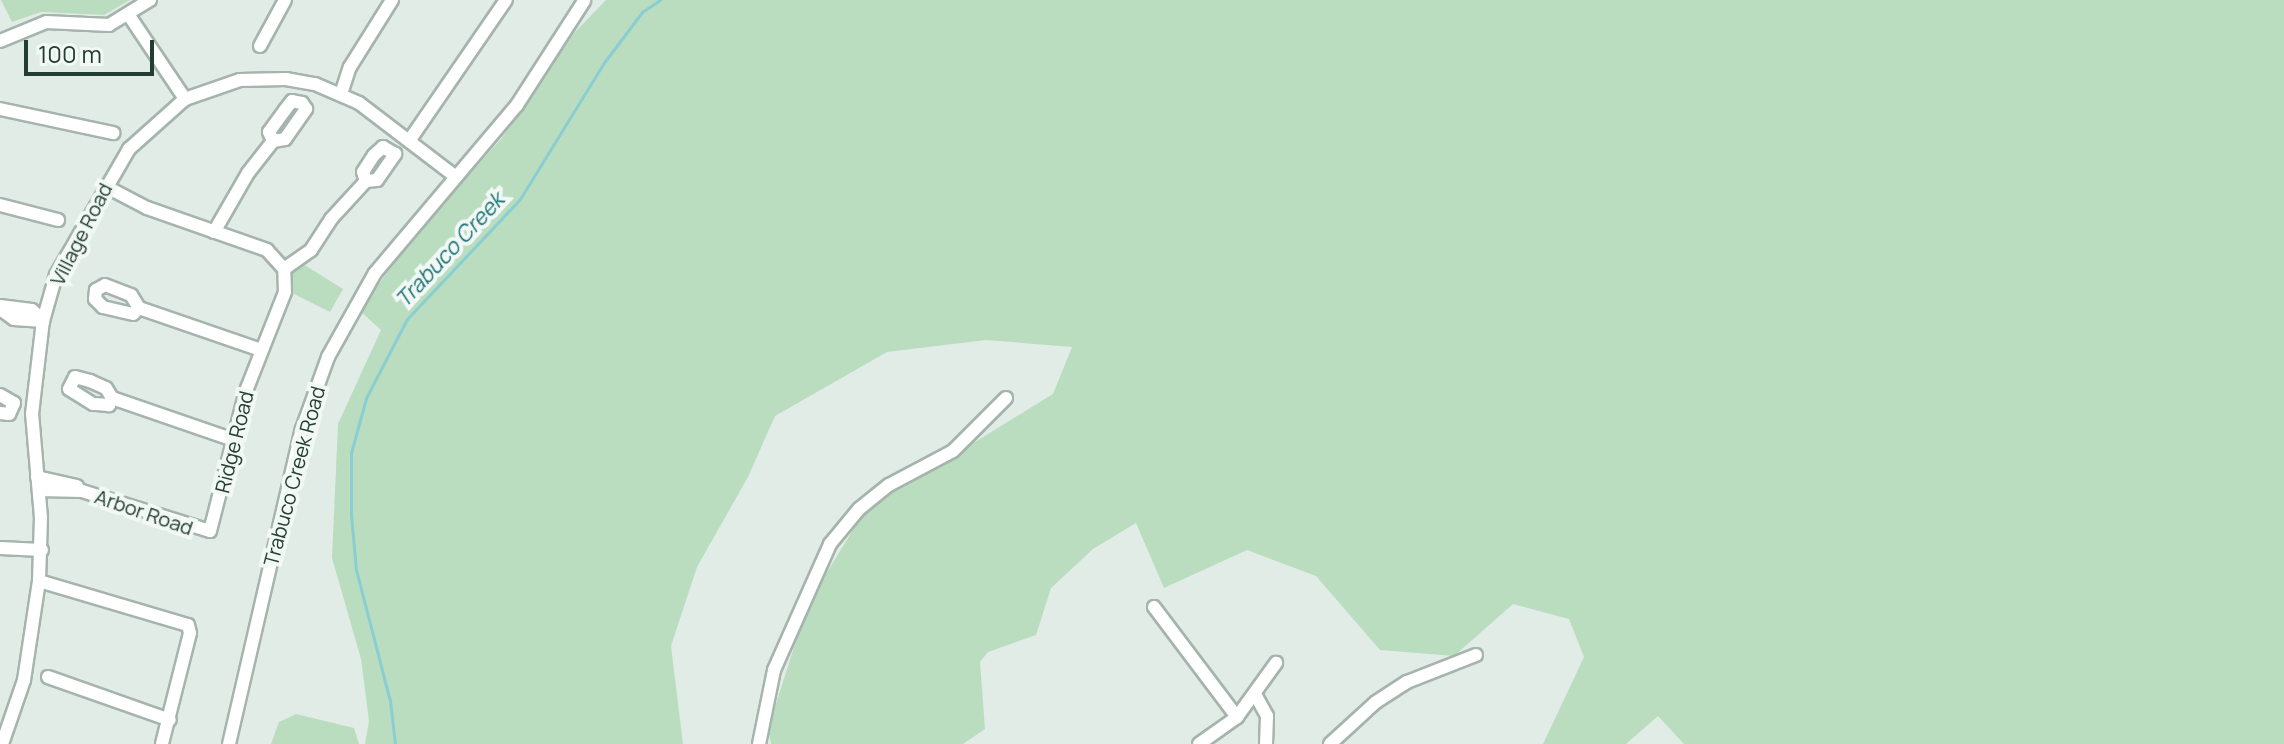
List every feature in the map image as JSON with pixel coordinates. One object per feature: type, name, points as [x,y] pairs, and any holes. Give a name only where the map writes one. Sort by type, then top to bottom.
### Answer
[{"type":"street","points":[[0,41],[46,22],[90,27],[130,17],[150,0]]},
{"type":"street","points":[[260,46],[285,0]]},
{"type":"street","points":[[341,94],[350,67],[392,0]]},
{"type":"street","points":[[409,141],[506,0]]},
{"type":"street","name":"Trabuco Creek Road","points":[[229,744],[313,394],[375,273],[517,105],[584,1]]},
{"type":"street","points":[[130,17],[185,99]]},
{"type":"street","name":"Village Road","points":[[2,744],[24,680],[39,581],[42,550],[33,378],[43,321],[56,275],[105,186],[146,130],[185,99],[257,78],[315,84],[341,94],[456,177]]},
{"type":"street","points":[[0,109],[113,133]]},
{"type":"street","points":[[214,232],[248,173],[273,141]]},
{"type":"street","points":[[105,186],[147,208],[267,250],[284,269],[311,250],[366,181]]},
{"type":"street","points":[[0,205],[58,220]]},
{"type":"street","name":"Ridge Road","points":[[206,533],[261,350],[285,292],[284,269]]},
{"type":"street","points":[[0,308],[32,310],[43,321]]},
{"type":"street","points":[[139,308],[261,350]]},
{"type":"street","points":[[0,395],[14,399],[12,411],[0,413]]},
{"type":"street","points":[[112,398],[234,440]]},
{"type":"street","points":[[759,744],[774,670],[830,544],[869,501],[953,451],[1006,398]]},
{"type":"street","name":"Arbor Road","points":[[38,484],[74,482],[82,491],[206,533]]},
{"type":"street","points":[[0,548],[42,550]]},
{"type":"street","points":[[39,581],[188,625],[190,633],[162,744]]},
{"type":"street","points":[[1154,607],[1237,717]]},
{"type":"street","points":[[1330,744],[1376,702],[1407,682],[1476,655]]},
{"type":"street","points":[[1199,744],[1237,717],[1256,696],[1276,663]]},
{"type":"street","points":[[48,677],[170,720]]},
{"type":"street","points":[[1256,696],[1267,716],[1266,744]]},
{"type":"green space","points":[[1,0],[130,0],[104,15],[41,12],[12,22]]},
{"type":"green space","points":[[606,0],[2284,0],[2284,744],[1684,744],[1658,716],[1626,744],[1543,744],[1584,657],[1569,619],[1513,604],[1454,656],[1380,650],[1316,576],[1247,550],[1164,588],[1136,523],[1093,549],[1051,588],[1036,635],[988,652],[980,662],[985,729],[963,744],[771,744],[768,729],[808,603],[872,499],[928,471],[1053,394],[1072,347],[986,340],[887,352],[775,416],[748,477],[697,567],[671,646],[683,744],[365,744],[369,721],[361,659],[332,558],[338,424],[381,330],[360,311],[405,247],[501,139],[574,33]]},
{"type":"green space","points":[[303,264],[343,289],[330,312],[292,293],[292,273]]},
{"type":"green space","points":[[296,714],[354,728],[359,744],[271,744],[279,722]]},
{"type":"waterway","name":"Trabuco Creek","points":[[395,744],[390,701],[356,570],[351,515],[351,453],[366,398],[407,319],[520,199],[603,64],[642,12],[660,0]]}]
